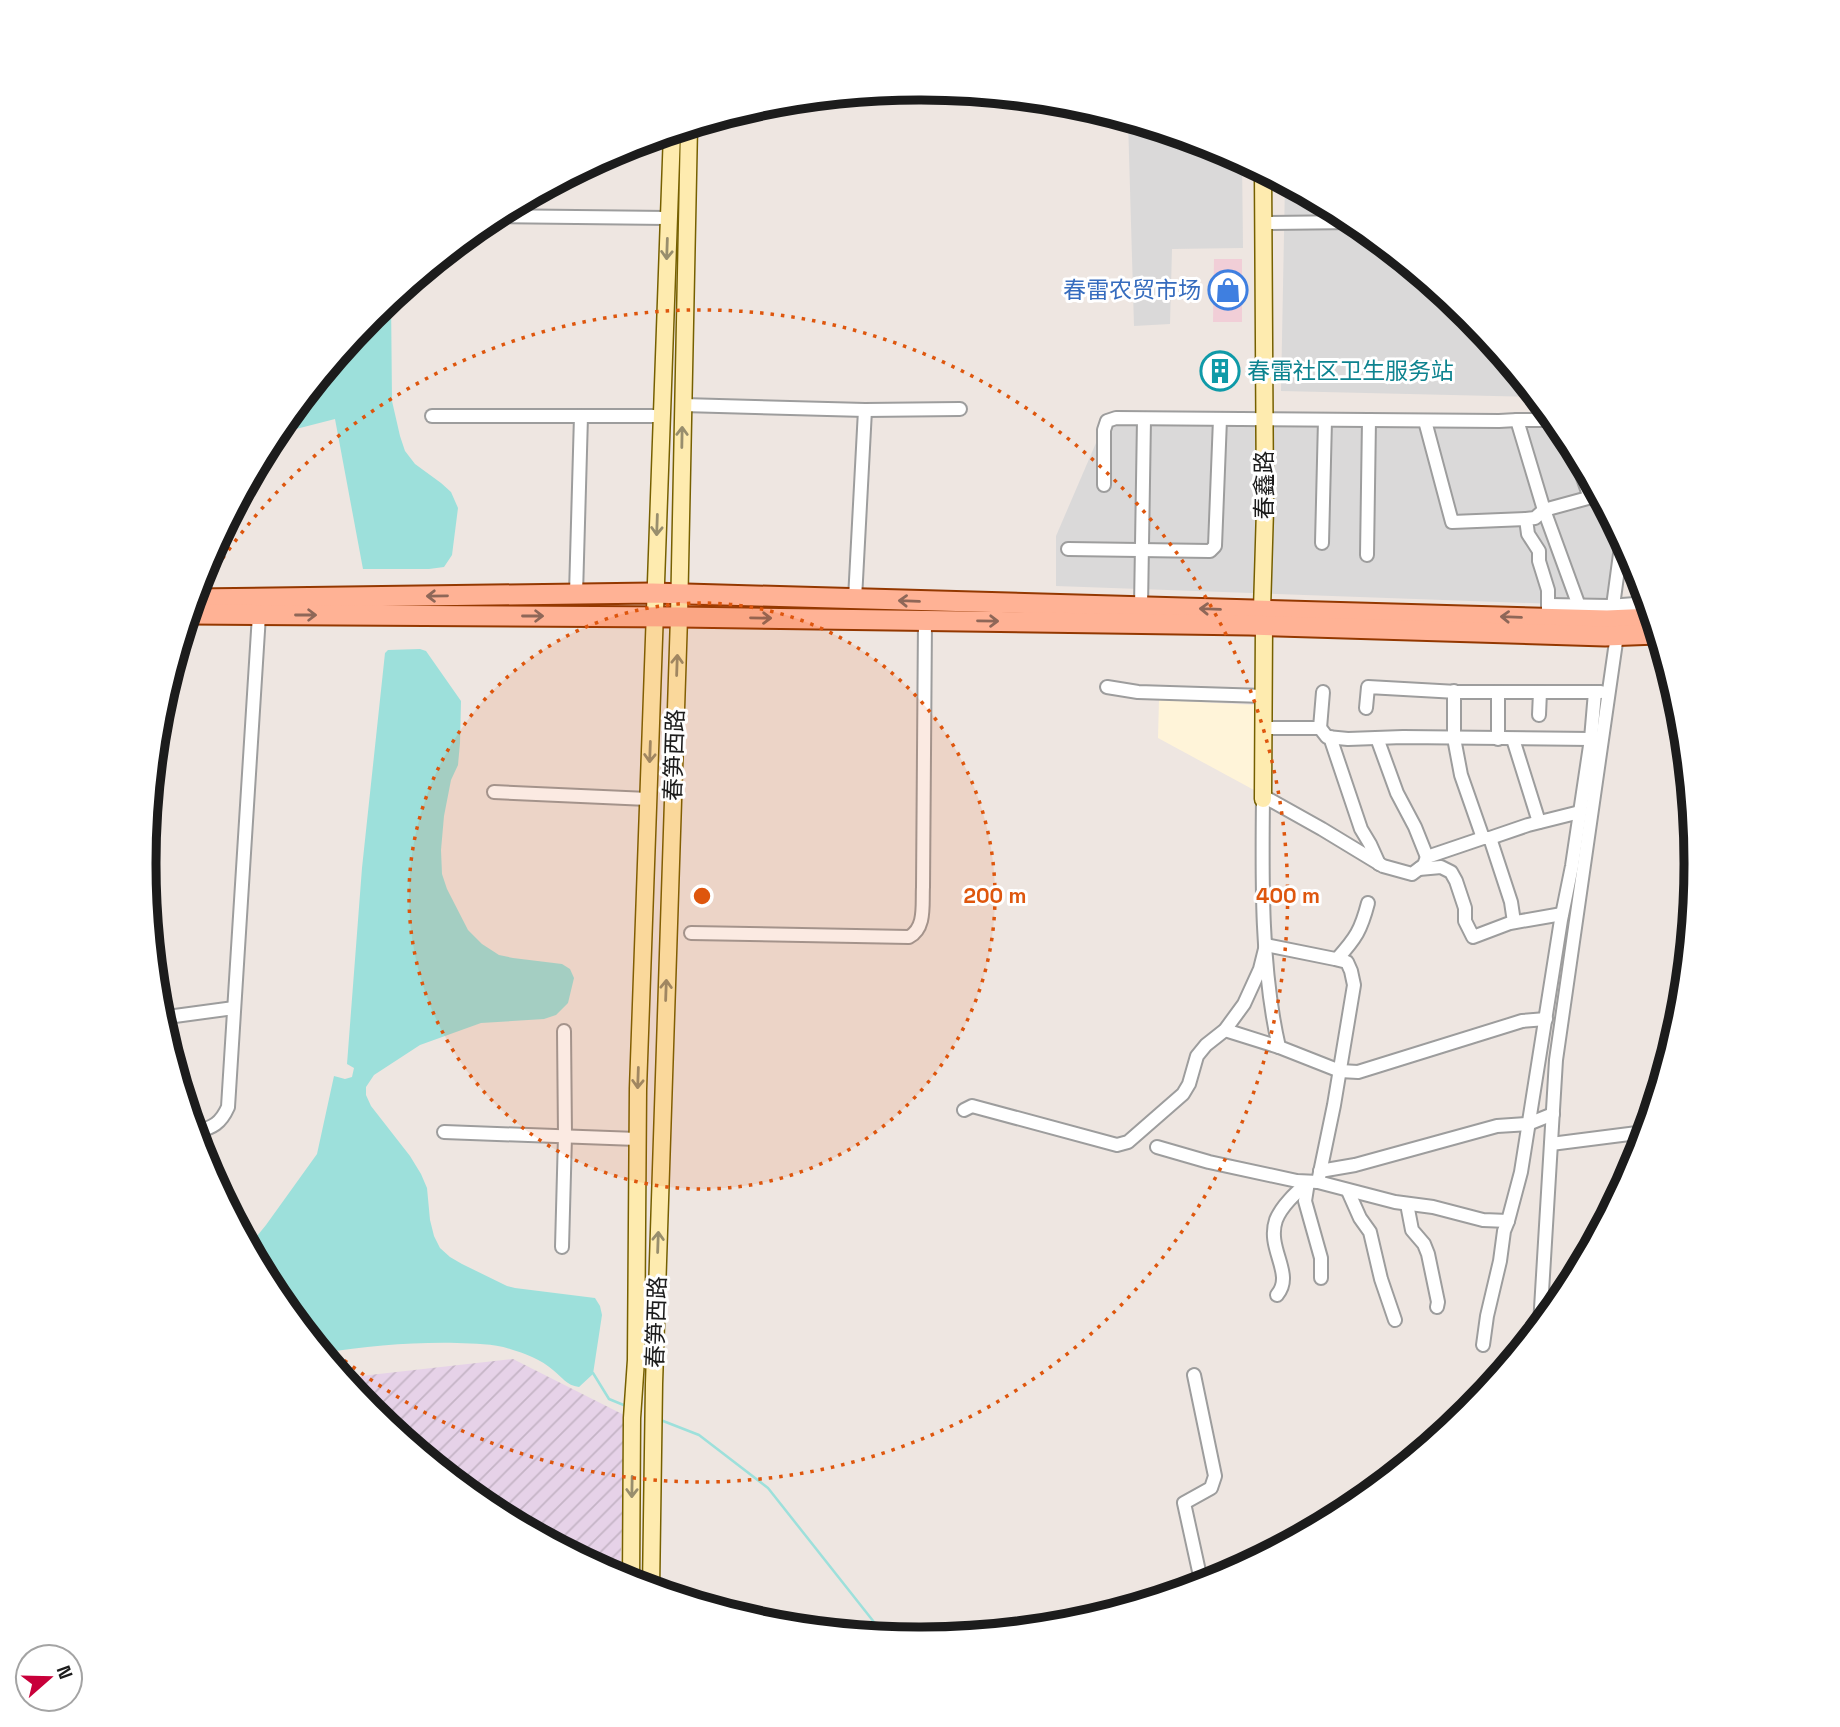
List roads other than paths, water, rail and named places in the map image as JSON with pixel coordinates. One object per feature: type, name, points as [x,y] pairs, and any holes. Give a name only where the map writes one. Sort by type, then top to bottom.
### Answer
[{"type":"main road","name":"春笋西路","points":[[651,1578],[654,1384],[679,617],[689,136]]},
{"type":"main road","name":"春笋西路","points":[[631,1570],[637,1139],[672,141]]},
{"type":"main road","name":"春鑫路","points":[[1263,797],[1263,615],[1269,587],[1267,223],[1264,182]]},
{"type":"main road","name":"春鑫路","points":[[1267,223],[1270,185]]},
{"type":"main road","points":[[204,599],[655,593],[1141,607],[1617,635],[1648,634]]},
{"type":"main road","points":[[198,614],[925,620],[1548,612],[1607,620],[1640,610]]},
{"type":"main road","points":[[640,1036],[665,1038]]},
{"type":"street","points":[[515,216],[668,218]]},
{"type":"street","points":[[1267,223],[1335,222]]},
{"type":"street","points":[[683,405],[865,410],[960,409]]},
{"type":"street","points":[[855,599],[865,410]]},
{"type":"street","points":[[432,416],[661,416]]},
{"type":"street","points":[[576,594],[581,416]]},
{"type":"street","points":[[1104,485],[1104,430],[1107,421],[1116,418],[1499,422],[1541,420]]},
{"type":"street","points":[[1141,607],[1144,419]]},
{"type":"street","points":[[1068,549],[1210,551],[1215,546],[1220,419]]},
{"type":"street","points":[[1322,543],[1325,420]]},
{"type":"street","points":[[1367,555],[1368,420]]},
{"type":"street","points":[[1517,420],[1544,510],[1579,606]]},
{"type":"street","points":[[1425,421],[1452,522],[1535,518],[1544,510],[1589,497]]},
{"type":"street","points":[[1526,519],[1528,534],[1539,551],[1539,561],[1548,590],[1548,612],[1579,606],[1639,607]]},
{"type":"street","points":[[1613,606],[1620,557]]},
{"type":"street","points":[[204,1130],[214,1126],[224,1116],[228,1107],[259,615]]},
{"type":"street","points":[[691,933],[909,937],[916,933],[921,924],[923,887],[925,620]]},
{"type":"street","points":[[1541,1307],[1556,1060],[1617,635]]},
{"type":"street","points":[[1107,687],[1138,692],[1264,696]]},
{"type":"street","points":[[1366,708],[1368,687],[1498,692],[1609,692]]},
{"type":"street","points":[[1454,691],[1454,738],[1461,775],[1511,902],[1514,922]]},
{"type":"street","points":[[1323,692],[1325,732],[1361,829],[1379,864]]},
{"type":"street","points":[[1498,692],[1498,739]]},
{"type":"street","points":[[1539,715],[1540,692]]},
{"type":"street","points":[[1483,1345],[1504,1231],[1521,1172],[1580,812],[1595,692]]},
{"type":"street","points":[[1264,728],[1325,732],[1348,739],[1591,739]]},
{"type":"street","points":[[1279,1047],[1273,1022],[1266,945],[1262,880],[1263,797],[1379,864],[1412,874],[1424,864],[1427,857],[1377,738]]},
{"type":"street","points":[[1513,739],[1539,822]]},
{"type":"street","points":[[494,792],[648,799]]},
{"type":"street","points":[[1427,857],[1580,812]]},
{"type":"street","points":[[1419,869],[1441,867],[1451,872],[1465,908],[1465,921],[1473,937],[1514,922],[1562,914]]},
{"type":"street","points":[[1337,959],[1354,941],[1368,903]]},
{"type":"street","points":[[1266,945],[1347,962],[1354,985],[1340,1071],[1316,1178],[1305,1201],[1321,1258],[1321,1278]]},
{"type":"street","points":[[964,1110],[972,1106],[1117,1145],[1128,1142],[1183,1094],[1189,1084],[1197,1056],[1206,1045],[1226,1030],[1244,1004],[1260,969],[1266,945]]},
{"type":"street","points":[[172,1016],[233,1008]]},
{"type":"street","points":[[1226,1030],[1340,1071],[1358,1072],[1522,1021],[1546,1020]]},
{"type":"street","points":[[562,1247],[564,1031]]},
{"type":"street","points":[[1157,1146],[1209,1163],[1297,1181],[1316,1178],[1497,1126],[1528,1124],[1553,1114]]},
{"type":"street","points":[[443,1132],[637,1139]]},
{"type":"street","points":[[1551,1144],[1634,1133]]},
{"type":"street","points":[[1316,1178],[1348,1191],[1483,1220],[1508,1222]]},
{"type":"street","points":[[1277,1295],[1282,1289],[1284,1277],[1273,1240],[1276,1220],[1289,1201],[1316,1178]]},
{"type":"street","points":[[1348,1191],[1370,1233],[1383,1286],[1395,1320]]},
{"type":"street","points":[[1407,1204],[1412,1230],[1427,1254],[1437,1307]]},
{"type":"street","points":[[1194,1375],[1215,1476],[1211,1488],[1184,1503],[1200,1574]]},
{"type":"water","points":[[391,312],[392,401],[405,451],[415,464],[451,492],[458,508],[452,555],[444,567],[363,569],[335,419],[296,429],[295,425],[314,399]]},
{"type":"water","points":[[388,650],[426,651],[461,701],[458,765],[451,780],[441,850],[442,874],[447,889],[468,930],[482,944],[499,955],[562,964],[570,969],[574,978],[568,1003],[556,1015],[544,1019],[481,1023],[420,1045],[374,1075],[366,1087],[366,1095],[371,1106],[421,1174],[427,1188],[434,1236],[440,1248],[450,1257],[507,1286],[595,1298],[602,1315],[593,1374],[579,1387],[568,1383],[549,1366],[533,1357],[490,1345],[406,1344],[333,1351],[285,1288],[255,1238],[317,1154],[334,1076],[345,1079],[352,1077],[354,1068],[347,1064],[362,868],[385,653]]},
{"type":"waterway","points":[[593,1373],[609,1399],[626,1406]]},
{"type":"waterway","points":[[658,1419],[699,1435],[768,1488],[877,1626]]},
{"type":"place","name":"春雷农贸市场","points":[[1228,290]]},
{"type":"place","name":"春雷社区卫生服务站","points":[[1220,371]]}]
